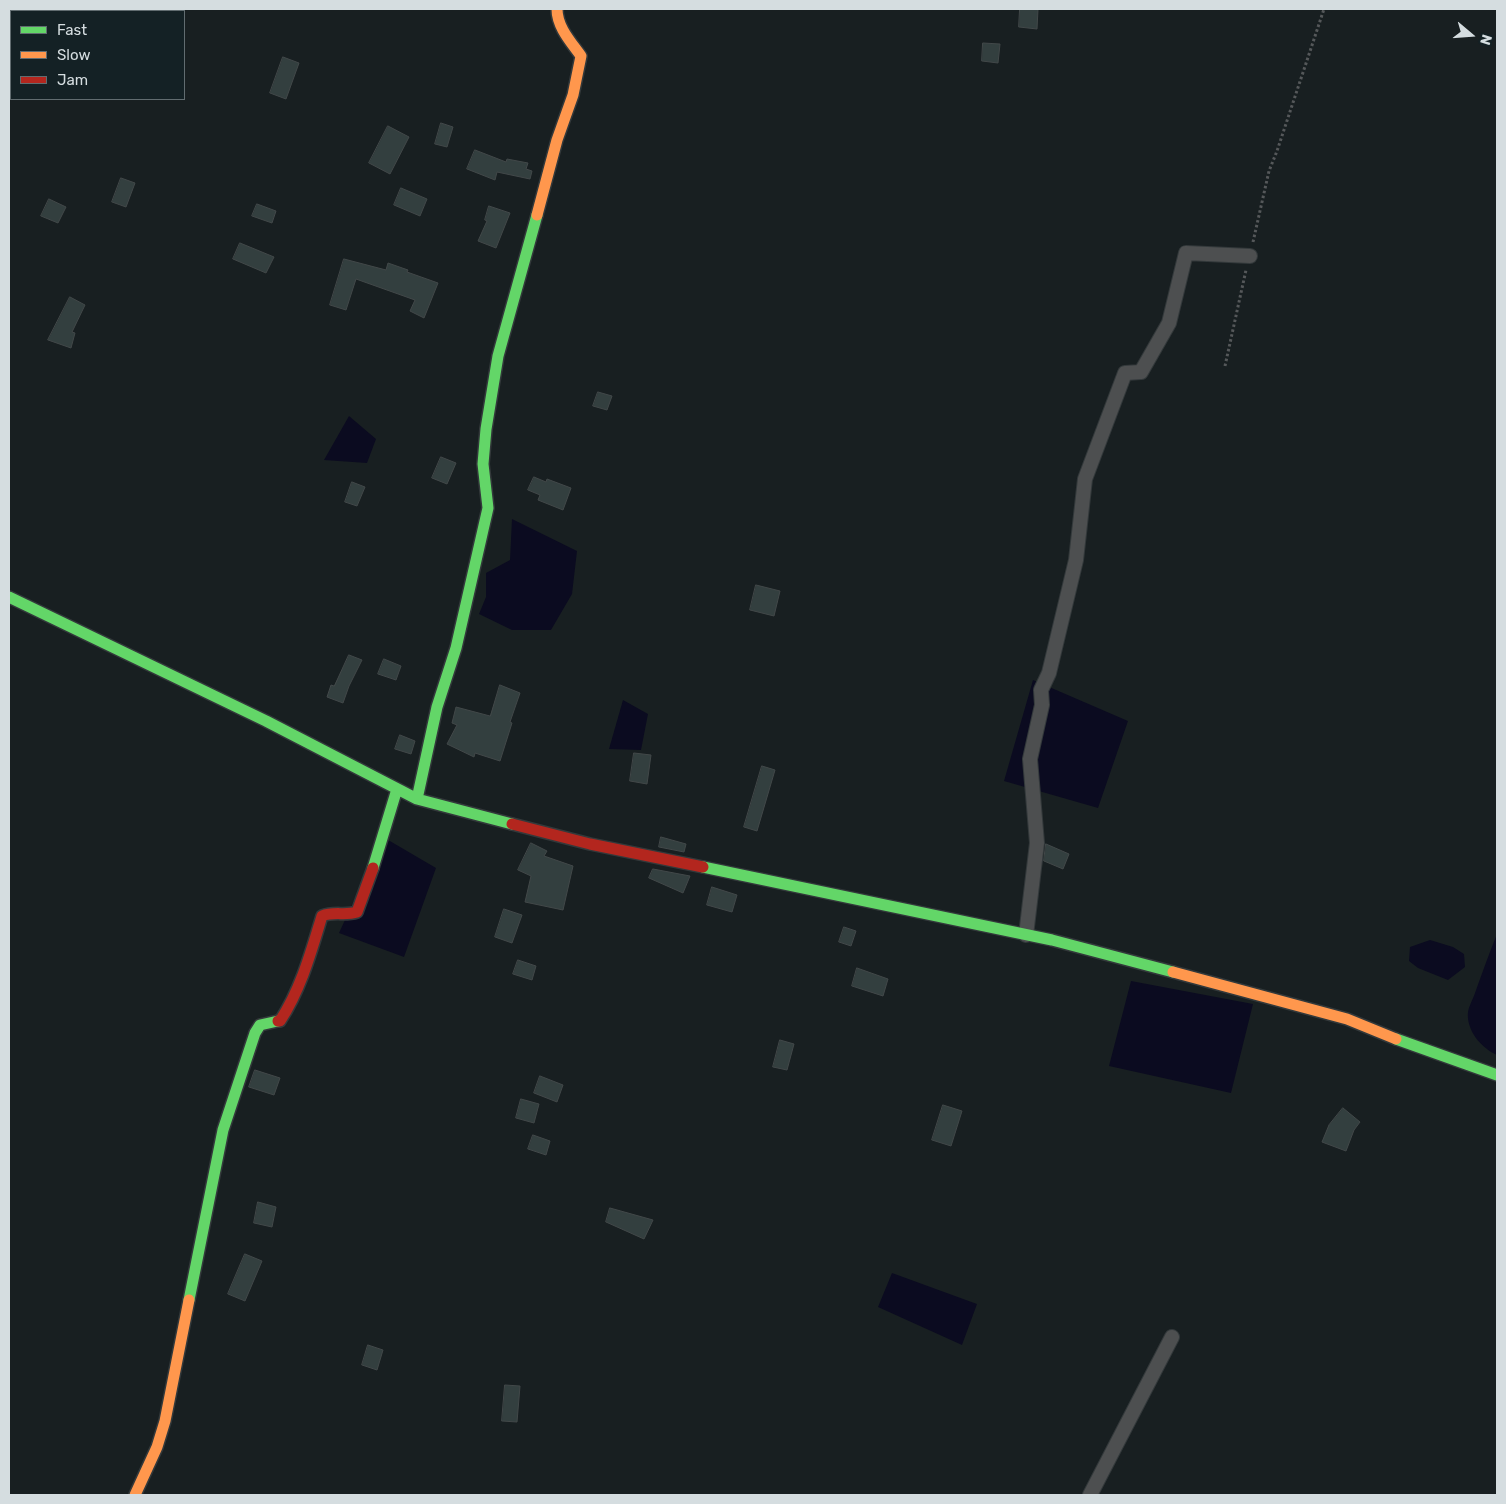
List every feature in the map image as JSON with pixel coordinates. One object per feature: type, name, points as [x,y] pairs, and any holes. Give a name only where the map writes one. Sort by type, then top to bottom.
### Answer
[{"type":"street","points":[[417,800],[437,707],[456,648],[488,508],[483,464],[486,429],[498,356],[557,140],[573,95],[581,56],[567,37],[556,14],[556,9]]},
{"type":"street","points":[[1026,935],[1037,843],[1030,759],[1042,705],[1041,690],[1049,673],[1076,560],[1085,479],[1125,373],[1141,372],[1169,324],[1186,253],[1250,256]]},
{"type":"street","points":[[9,597],[266,721],[417,800],[590,844],[1052,940],[1347,1019],[1418,1048],[1497,1075]]},
{"type":"street","points":[[135,1495],[157,1447],[165,1421],[223,1130],[255,1033],[260,1025],[280,1021],[288,1011],[322,916],[328,913],[349,915],[357,912],[379,852],[397,789]]},
{"type":"street","points":[[1090,1495],[1172,1337]]},
{"type":"path","points":[[1225,366],[1268,171],[1277,151],[1324,9]]},
{"type":"water","points":[[349,416],[376,439],[367,463],[324,460]]},
{"type":"water","points":[[512,519],[577,551],[572,594],[551,630],[512,630],[479,614],[486,597],[486,573],[510,560]]},
{"type":"water","points":[[1033,680],[1128,721],[1098,808],[1004,781]]},
{"type":"water","points":[[623,700],[648,714],[641,750],[609,749]]},
{"type":"water","points":[[383,837],[436,868],[404,957],[339,933]]},
{"type":"water","points":[[1497,934],[1497,1055],[1485,1048],[1476,1038],[1469,1025],[1468,1012]]},
{"type":"water","points":[[1430,940],[1453,947],[1464,954],[1465,967],[1448,980],[1418,968],[1409,961],[1410,947]]},
{"type":"water","points":[[1131,981],[1253,1004],[1231,1093],[1109,1066]]},
{"type":"water","points":[[892,1273],[977,1304],[962,1345],[878,1307]]},
{"type":"building","points":[[1020,9],[1038,9],[1037,29],[1019,27]]},
{"type":"building","points":[[983,43],[1000,44],[998,63],[982,61]]},
{"type":"building","points":[[283,57],[299,63],[286,99],[270,93]]},
{"type":"building","points":[[441,123],[453,127],[447,147],[435,144]]},
{"type":"building","points":[[388,126],[409,137],[390,174],[369,163]]},
{"type":"building","points":[[475,150],[506,162],[507,159],[528,163],[526,169],[532,171],[530,179],[497,172],[495,180],[467,169]]},
{"type":"building","points":[[121,178],[135,183],[126,207],[112,202]]},
{"type":"building","points":[[401,188],[427,199],[420,216],[394,205]]},
{"type":"building","points":[[49,199],[66,207],[58,223],[41,216]]},
{"type":"building","points":[[257,204],[276,211],[272,223],[252,216]]},
{"type":"building","points":[[489,206],[510,213],[496,248],[478,241],[487,221],[485,220]]},
{"type":"building","points":[[240,243],[274,257],[266,273],[233,259]]},
{"type":"building","points":[[344,259],[386,270],[388,263],[438,283],[424,318],[410,311],[415,300],[356,279],[346,310],[330,305]]},
{"type":"building","points":[[70,297],[85,305],[72,332],[75,333],[71,348],[48,340]]},
{"type":"building","points":[[598,392],[612,396],[607,410],[593,406]]},
{"type":"building","points":[[441,457],[456,463],[447,484],[432,478]]},
{"type":"building","points":[[534,477],[546,482],[547,479],[571,488],[563,510],[538,500],[540,495],[528,490]]},
{"type":"building","points":[[352,482],[365,487],[357,506],[345,502]]},
{"type":"building","points":[[756,585],[780,591],[774,616],[750,610]]},
{"type":"building","points":[[349,655],[362,660],[343,703],[327,697],[331,685],[334,686]]},
{"type":"building","points":[[384,659],[401,666],[396,680],[378,674]]},
{"type":"building","points":[[500,685],[520,693],[500,761],[475,753],[474,757],[447,744],[457,725],[452,723],[456,707],[490,716]]},
{"type":"building","points":[[400,735],[415,741],[411,754],[395,749]]},
{"type":"building","points":[[634,753],[651,755],[647,784],[630,781]]},
{"type":"building","points":[[762,766],[775,770],[757,831],[744,827]]},
{"type":"building","points":[[661,837],[686,844],[684,852],[659,847]]},
{"type":"building","points":[[531,843],[547,851],[544,856],[573,866],[563,910],[525,902],[531,876],[518,870]]},
{"type":"building","points":[[1046,844],[1069,854],[1063,869],[1044,861]]},
{"type":"building","points":[[653,869],[690,876],[683,893],[649,878]]},
{"type":"building","points":[[712,887],[737,895],[732,912],[707,905]]},
{"type":"building","points":[[504,909],[522,915],[512,943],[495,937]]},
{"type":"building","points":[[844,927],[856,931],[851,946],[839,942]]},
{"type":"building","points":[[518,960],[536,966],[532,980],[513,974]]},
{"type":"building","points":[[857,968],[888,979],[883,996],[852,986]]},
{"type":"building","points":[[780,1040],[794,1044],[787,1070],[773,1067]]},
{"type":"building","points":[[255,1070],[280,1078],[274,1095],[249,1087]]},
{"type":"building","points":[[540,1076],[563,1085],[557,1102],[534,1093]]},
{"type":"building","points":[[521,1099],[539,1104],[534,1123],[516,1118]]},
{"type":"building","points":[[943,1105],[962,1111],[951,1146],[932,1140]]},
{"type":"building","points":[[1343,1108],[1360,1122],[1354,1130],[1346,1151],[1322,1142],[1329,1125]]},
{"type":"building","points":[[533,1135],[550,1141],[546,1155],[528,1149]]},
{"type":"building","points":[[258,1202],[276,1207],[272,1227],[254,1223]]},
{"type":"building","points":[[610,1208],[653,1220],[644,1239],[606,1222]]},
{"type":"building","points":[[245,1254],[262,1261],[245,1301],[228,1294]]},
{"type":"building","points":[[368,1345],[383,1350],[377,1370],[362,1365]]},
{"type":"building","points":[[505,1385],[520,1386],[517,1422],[502,1421]]},
{"type":"traffic: fast","points":[[417,799],[437,707],[456,648],[488,508],[483,464],[486,429],[498,356],[537,215]]},
{"type":"traffic: fast","points":[[9,597],[266,721],[417,799],[512,824]]},
{"type":"traffic: fast","points":[[373,868],[397,789]]},
{"type":"traffic: fast","points":[[703,867],[1052,940],[1173,972]]},
{"type":"traffic: fast","points":[[189,1300],[223,1130],[255,1033],[260,1025],[278,1021]]},
{"type":"traffic: fast","points":[[1396,1039],[1497,1075]]},
{"type":"traffic: slow","points":[[537,215],[557,140],[573,95],[581,56],[562,28],[557,9]]},
{"type":"traffic: slow","points":[[1173,972],[1347,1019],[1396,1039]]},
{"type":"traffic: slow","points":[[135,1495],[157,1447],[165,1421],[189,1300]]},
{"type":"traffic: jam","points":[[512,824],[590,844],[703,867]]},
{"type":"traffic: jam","points":[[278,1021],[280,1021],[287,1009],[300,983],[322,916],[357,912],[373,868]]}]
